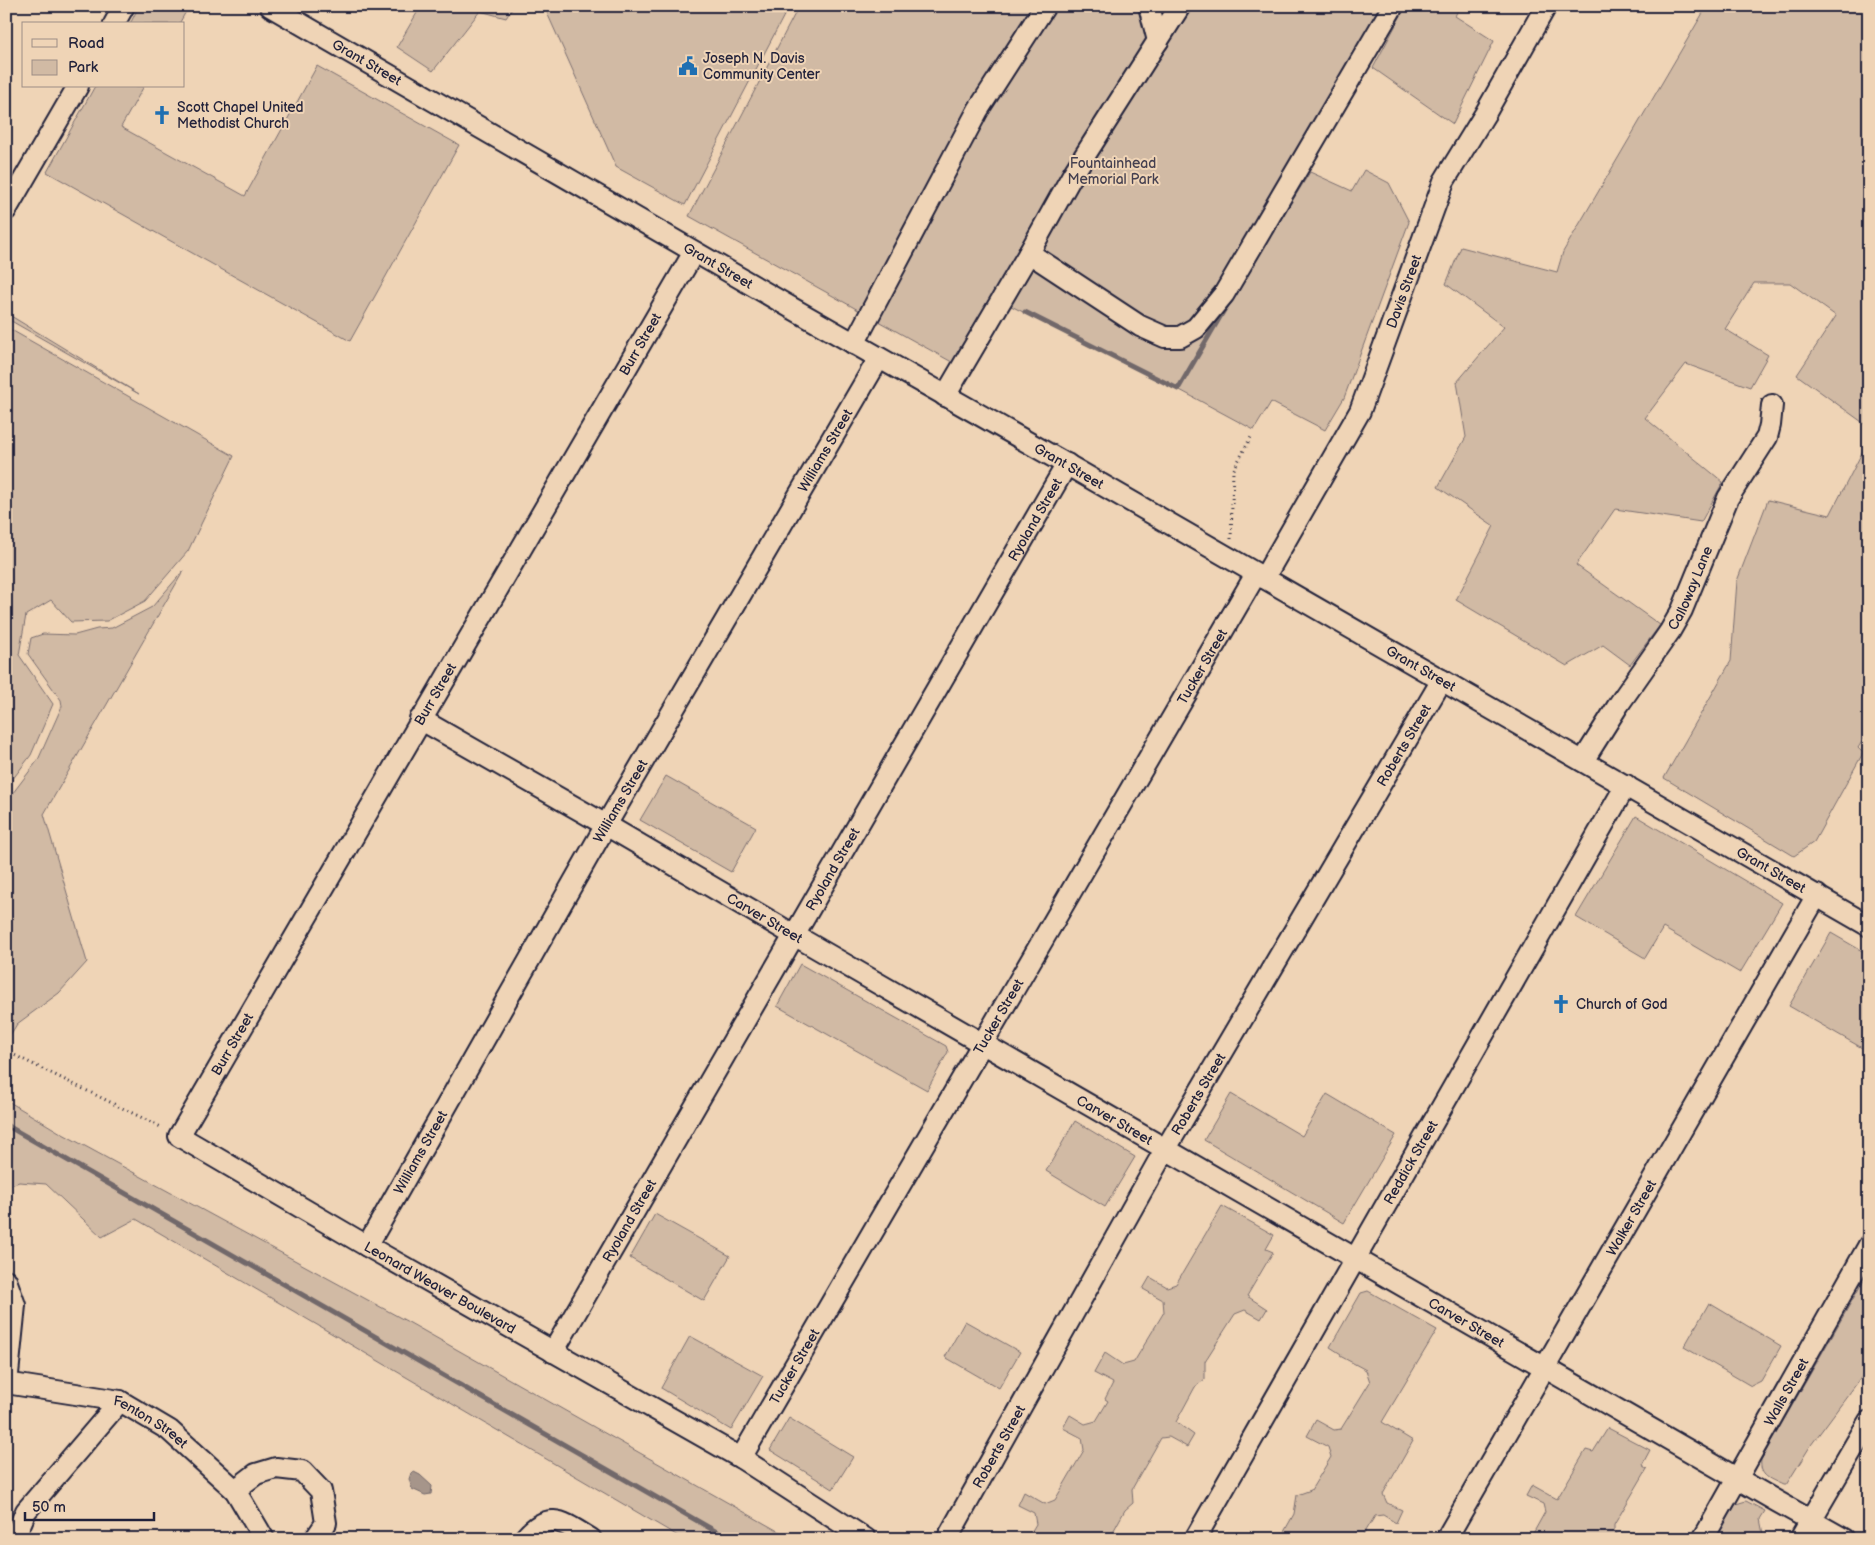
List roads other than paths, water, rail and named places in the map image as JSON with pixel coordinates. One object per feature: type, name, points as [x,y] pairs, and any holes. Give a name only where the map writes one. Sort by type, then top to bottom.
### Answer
[{"type":"street","points":[[115,22],[124,6]]},
{"type":"street","name":"Grant Street","points":[[270,6],[694,252],[1067,464],[1869,926]]},
{"type":"street","points":[[854,344],[978,110],[1045,6]]},
{"type":"street","points":[[1149,6],[1158,41]]},
{"type":"street","points":[[945,396],[1073,174],[1180,6]]},
{"type":"street","points":[[1029,253],[1140,326],[1166,337],[1180,337],[1196,328],[1224,294],[1393,6]]},
{"type":"street","name":"Davis Street","points":[[1260,576],[1360,412],[1444,181],[1485,114],[1546,6]]},
{"type":"street","points":[[6,210],[77,88]]},
{"type":"street","name":"Burr Street","points":[[179,1136],[420,719],[694,252]]},
{"type":"street","name":"Williams Street","points":[[367,1246],[606,825],[879,358]]},
{"type":"street","name":"Calloway Lane","points":[[1583,760],[1670,631],[1682,610],[1728,498],[1767,437],[1772,405]]},
{"type":"street","name":"Ryoland Street","points":[[553,1352],[1067,464]]},
{"type":"street","name":"Tucker Street","points":[[741,1458],[982,1044],[1260,576]]},
{"type":"street","name":"Roberts Street","points":[[947,1539],[1165,1149],[1442,680]]},
{"type":"street","name":"Carver Street","points":[[420,719],[1844,1539]]},
{"type":"street","name":"Reddick Street","points":[[1195,1539],[1626,785]]},
{"type":"street","name":"Walker Street","points":[[1446,1539],[1817,895]]},
{"type":"street","name":"Leonard Weaver Boulevard","points":[[179,1136],[367,1246],[741,1458],[866,1539]]},
{"type":"street","name":"Walls Street","points":[[1703,1539],[1869,1245]]},
{"type":"street","points":[[6,1280],[15,1305],[7,1384]]},
{"type":"street","name":"Fenton Street","points":[[7,1384],[120,1401],[169,1430],[235,1490],[260,1533]]},
{"type":"street","points":[[14,1539],[26,1511],[120,1401]]},
{"type":"street","points":[[1800,1539],[1869,1421]]},
{"type":"street","points":[[235,1490],[256,1474],[276,1468],[302,1471],[321,1491],[326,1523],[315,1539]]},
{"type":"street","points":[[524,1539],[539,1524],[547,1521],[558,1521],[591,1539]]},
{"type":"waterway","points":[[1025,312],[1178,389],[1227,305]]},
{"type":"waterway","points":[[6,1125],[729,1539]]},
{"type":"place","name":"Joseph N. Davis Community Center","points":[[688,66]]},
{"type":"place","name":"Scott Chapel United Methodist Church","points":[[162,115]]},
{"type":"place","name":"Church of God","points":[[1561,1004]]},
{"type":"park label","name":"Fountainhead Memorial Park","points":[[1113,172]]}]
